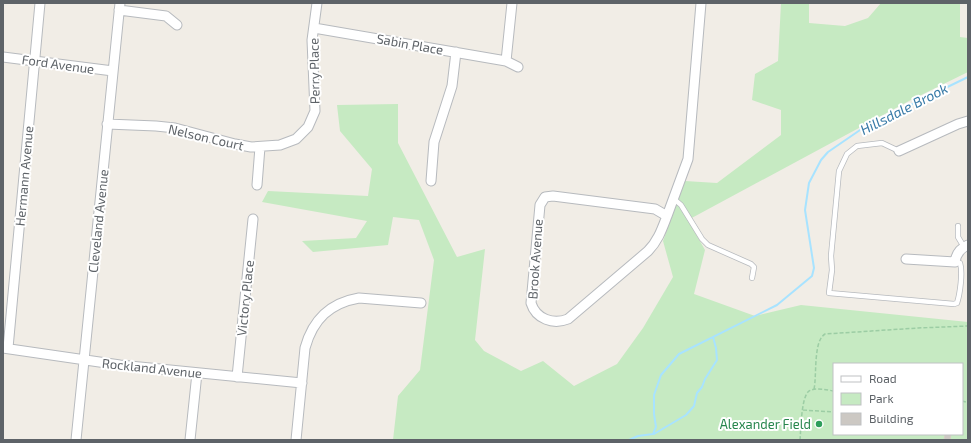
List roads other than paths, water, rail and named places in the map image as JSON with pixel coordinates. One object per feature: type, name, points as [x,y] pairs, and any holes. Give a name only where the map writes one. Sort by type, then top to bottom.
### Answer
[{"type":"street","name":"Hermann Avenue","points":[[6,348],[40,3]]},
{"type":"street","name":"Perry Place","points":[[280,145],[292,141],[302,134],[308,127],[315,111],[312,40],[317,3]]},
{"type":"street","points":[[506,61],[512,3]]},
{"type":"street","name":"Brook Avenue","points":[[667,216],[655,209],[553,196],[545,197],[540,205],[531,300],[536,314],[541,318],[554,322],[568,319],[648,251],[660,235],[674,199],[688,159],[701,3]]},
{"type":"street","points":[[120,6],[166,16],[177,25]]},
{"type":"street","name":"Cleveland Avenue","points":[[76,440],[120,6]]},
{"type":"street","name":"Sabin Place","points":[[314,28],[506,61],[518,67]]},
{"type":"street","points":[[431,181],[434,142],[452,86],[456,52]]},
{"type":"street","name":"Ford Avenue","points":[[3,57],[35,60],[113,72]]},
{"type":"street","points":[[899,151],[958,124],[968,121]]},
{"type":"street","name":"Nelson Court","points":[[108,124],[174,128],[235,144],[260,147],[280,145]]},
{"type":"street","points":[[256,185],[260,147]]},
{"type":"street","name":"Victory Place","points":[[237,377],[253,219]]},
{"type":"street","points":[[906,259],[955,262],[957,254],[966,246]]},
{"type":"street","points":[[296,440],[305,348],[308,338],[318,320],[332,308],[341,303],[359,298],[421,303]]},
{"type":"street","name":"Rockland Avenue","points":[[6,348],[120,365],[302,383]]},
{"type":"street","points":[[190,440],[197,373]]},
{"type":"lane","points":[[899,151],[882,143],[857,146],[847,154],[842,162],[839,171],[829,293],[954,304],[957,303],[959,297],[961,270],[960,263],[955,262]]},
{"type":"lane","points":[[674,199],[681,205],[702,239],[708,245],[751,264],[754,267],[752,278]]},
{"type":"lane","points":[[958,226],[958,237],[966,246]]},
{"type":"waterway","name":"Hillsdale Brook","points":[[629,440],[638,436],[653,434],[656,427],[654,395],[661,375],[679,354],[777,305],[812,276],[814,268],[805,210],[809,183],[821,160],[828,152],[863,128],[968,77]]},
{"type":"waterway","name":"Hillsdale Brook","points":[[654,434],[686,415],[694,406],[697,393],[717,360],[713,337]]},
{"type":"place","name":"Alexander Field","points":[[819,424]]}]
